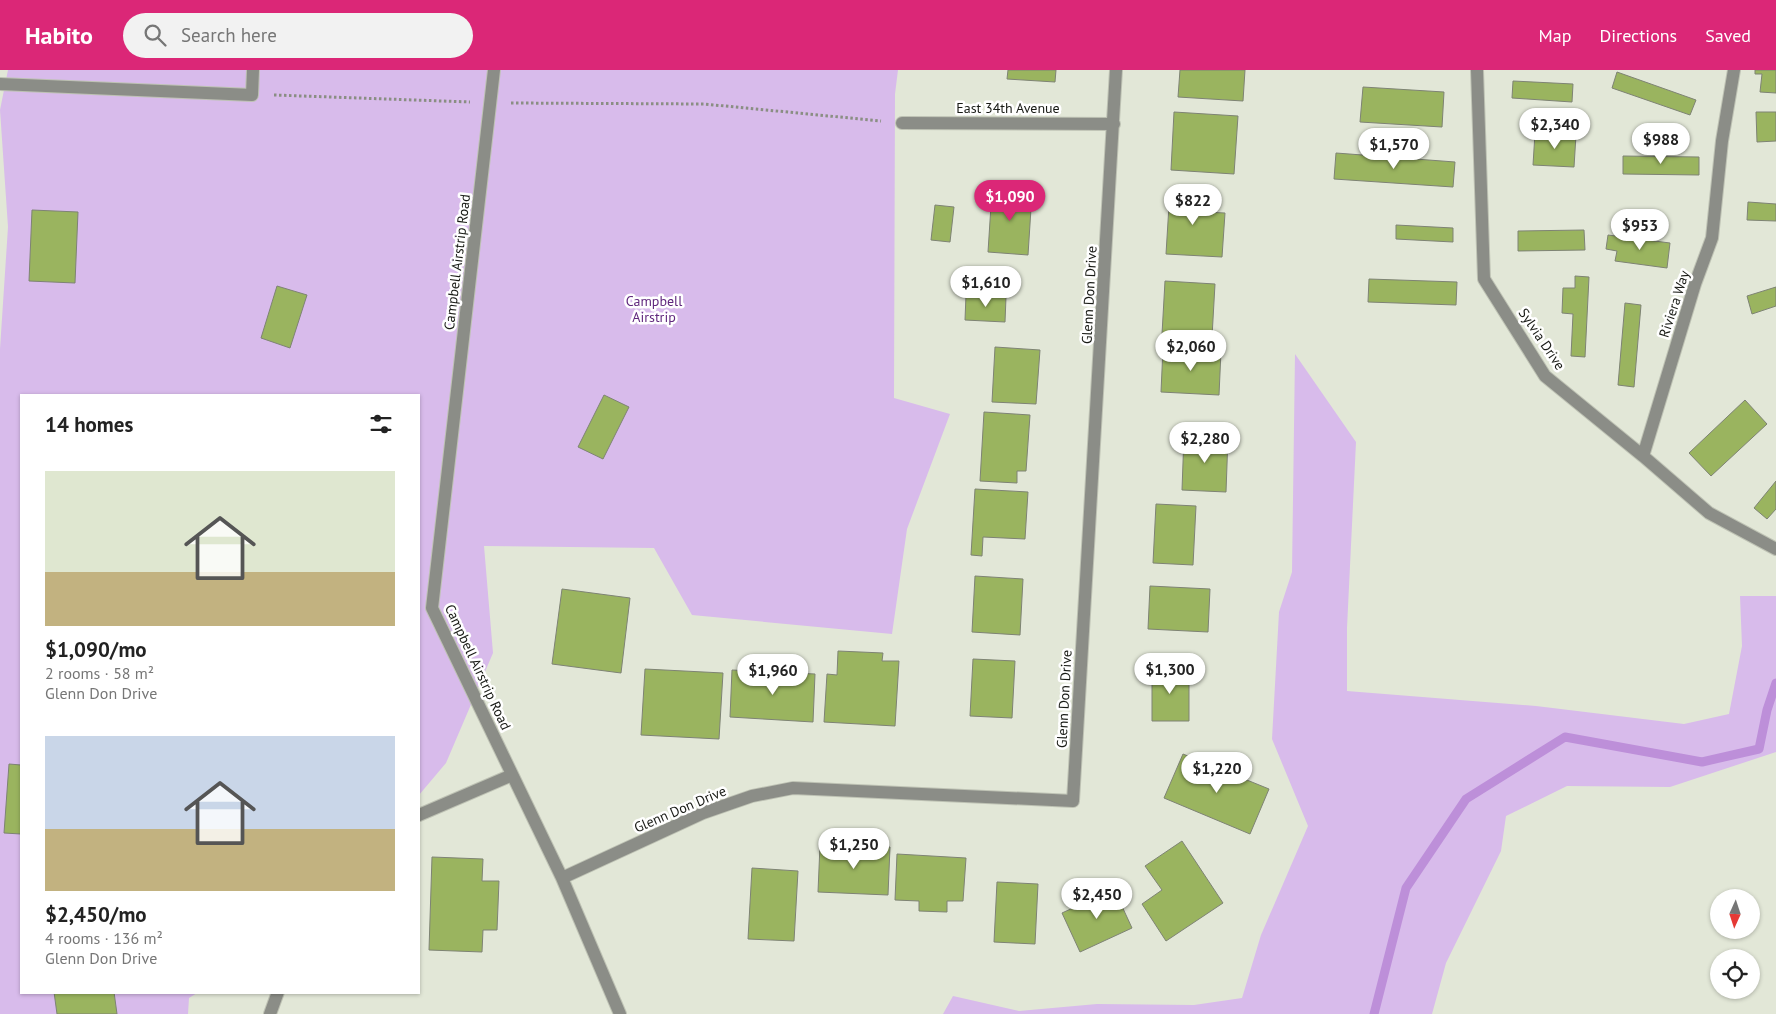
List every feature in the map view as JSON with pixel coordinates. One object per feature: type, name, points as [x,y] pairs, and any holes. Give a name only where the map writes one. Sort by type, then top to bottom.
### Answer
[{"type":"street","points":[[0,84],[252,94],[253,70]]},
{"type":"street","name":"Campbell Airstrip Road","points":[[494,70],[432,608],[562,878],[620,1014]]},
{"type":"street","name":"Glenn Don Drive","points":[[562,878],[703,813],[752,796],[793,788],[1073,802],[1116,70]]},
{"type":"street","name":"Sylvia Drive","points":[[1477,70],[1484,279],[1545,376],[1709,513],[1776,549]]},
{"type":"street","name":"Riviera Way","points":[[1643,456],[1712,238],[1722,141],[1734,70]]},
{"type":"street","name":"East 34th Avenue","points":[[902,123],[1114,124]]},
{"type":"street","points":[[420,816],[512,774]]},
{"type":"street","points":[[270,1014],[277,994]]},
{"type":"path","points":[[252,94],[490,103],[704,104],[902,123]]},
{"type":"green space","name":"Campbell Airstrip","points":[[8,70],[898,70],[895,94],[894,398],[950,414],[907,529],[892,634],[692,615],[654,548],[484,546],[493,653],[446,763],[420,794],[420,394],[20,394],[20,994],[195,994],[189,998],[188,1014],[0,1014],[0,349],[8,227],[0,110]]},
{"type":"green space","points":[[1295,354],[1356,442],[1347,628],[1347,691],[1536,706],[1684,724],[1729,714],[1742,646],[1740,596],[1776,596],[1776,752],[1670,787],[1567,786],[1506,816],[1501,851],[1446,963],[1432,1014],[943,1014],[953,996],[1019,1011],[1097,1004],[1194,1005],[1242,998],[1261,935],[1308,826],[1272,739],[1279,612],[1292,572]]},
{"type":"building","points":[[1008,70],[1056,70],[1055,82],[1007,79]]},
{"type":"building","points":[[1180,70],[1245,70],[1243,101],[1178,97]]},
{"type":"building","points":[[1755,70],[1776,70],[1776,93],[1760,92],[1762,74],[1755,74]]},
{"type":"building","points":[[1617,72],[1696,100],[1690,115],[1612,88]]},
{"type":"building","points":[[1513,81],[1573,84],[1572,102],[1512,98]]},
{"type":"building","points":[[1363,87],[1444,92],[1442,127],[1360,122]]},
{"type":"building","points":[[1174,112],[1238,116],[1234,174],[1171,170]]},
{"type":"building","points":[[1756,112],[1776,112],[1776,141],[1757,142]]},
{"type":"building","points":[[1535,133],[1576,135],[1574,167],[1533,165]]},
{"type":"building","points":[[1336,153],[1455,162],[1453,187],[1334,179]]},
{"type":"building","points":[[1623,156],[1699,157],[1699,175],[1623,174]]},
{"type":"building","points":[[1170,189],[1205,191],[1204,212],[1225,213],[1222,257],[1166,254]]},
{"type":"building","points":[[992,190],[1032,193],[1028,255],[988,252]]},
{"type":"building","points":[[1748,202],[1776,204],[1776,221],[1747,220]]},
{"type":"building","points":[[935,205],[954,207],[950,242],[931,240]]},
{"type":"building","points":[[32,210],[78,212],[75,283],[29,281]]},
{"type":"building","points":[[1396,225],[1453,228],[1453,242],[1396,239]]},
{"type":"building","points":[[1584,230],[1585,250],[1518,251],[1518,231]]},
{"type":"building","points":[[1608,235],[1670,243],[1667,268],[1615,261],[1617,251],[1606,249]]},
{"type":"building","points":[[1575,276],[1589,277],[1585,357],[1571,356],[1573,314],[1562,313],[1563,288],[1575,288]]},
{"type":"building","points":[[1369,279],[1457,282],[1456,305],[1368,302]]},
{"type":"building","points":[[1165,281],[1215,284],[1212,337],[1162,334]]},
{"type":"building","points":[[277,286],[307,295],[290,348],[261,338]]},
{"type":"building","points":[[1776,287],[1776,306],[1752,314],[1747,296]]},
{"type":"building","points":[[966,295],[1006,297],[1005,322],[965,320]]},
{"type":"building","points":[[1625,303],[1641,305],[1634,387],[1618,385]]},
{"type":"building","points":[[995,347],[1040,350],[1036,404],[992,402]]},
{"type":"building","points":[[1163,348],[1221,351],[1219,395],[1161,392]]},
{"type":"building","points":[[604,395],[629,407],[603,459],[578,447]]},
{"type":"building","points":[[1745,400],[1767,424],[1711,476],[1689,453]]},
{"type":"building","points":[[984,412],[1030,415],[1026,471],[1017,471],[1017,483],[980,481]]},
{"type":"building","points":[[1184,435],[1228,437],[1226,492],[1182,490]]},
{"type":"building","points":[[1776,481],[1776,509],[1767,519],[1754,508]]},
{"type":"building","points":[[975,489],[1028,492],[1025,539],[983,537],[982,556],[971,555]]},
{"type":"building","points":[[1156,504],[1196,506],[1193,565],[1153,563]]},
{"type":"building","points":[[975,576],[1023,579],[1020,635],[972,632]]},
{"type":"building","points":[[1150,586],[1210,589],[1208,632],[1148,629]]},
{"type":"building","points":[[562,589],[630,598],[621,673],[552,664]]},
{"type":"building","points":[[838,651],[883,653],[882,661],[899,661],[895,726],[824,722],[827,674],[837,675]]},
{"type":"building","points":[[973,659],[1015,661],[1012,718],[970,716]]},
{"type":"building","points":[[645,669],[723,673],[719,739],[641,735]]},
{"type":"building","points":[[1152,669],[1189,670],[1189,721],[1152,721]]},
{"type":"building","points":[[732,670],[815,674],[813,722],[730,717]]},
{"type":"building","points":[[1183,754],[1269,789],[1250,834],[1164,798]]},
{"type":"building","points":[[9,764],[20,765],[20,834],[4,833]]},
{"type":"building","points":[[1182,841],[1223,903],[1166,941],[1142,904],[1162,890],[1145,866]]},
{"type":"building","points":[[820,845],[890,847],[888,895],[818,892]]},
{"type":"building","points":[[897,854],[966,858],[963,901],[947,901],[947,912],[919,911],[919,901],[895,900]]},
{"type":"building","points":[[432,857],[483,859],[482,881],[499,881],[497,930],[483,930],[482,952],[429,950]]},
{"type":"building","points":[[752,868],[798,871],[794,941],[748,939]]},
{"type":"building","points":[[997,882],[1038,884],[1035,944],[994,942]]},
{"type":"building","points":[[1114,889],[1132,928],[1080,952],[1062,913]]},
{"type":"building","points":[[54,994],[114,994],[117,1014],[57,1014]]},
{"type":"waterway","points":[[1374,1014],[1406,888],[1466,799],[1565,737],[1702,762],[1759,749],[1767,710],[1776,683]]}]
